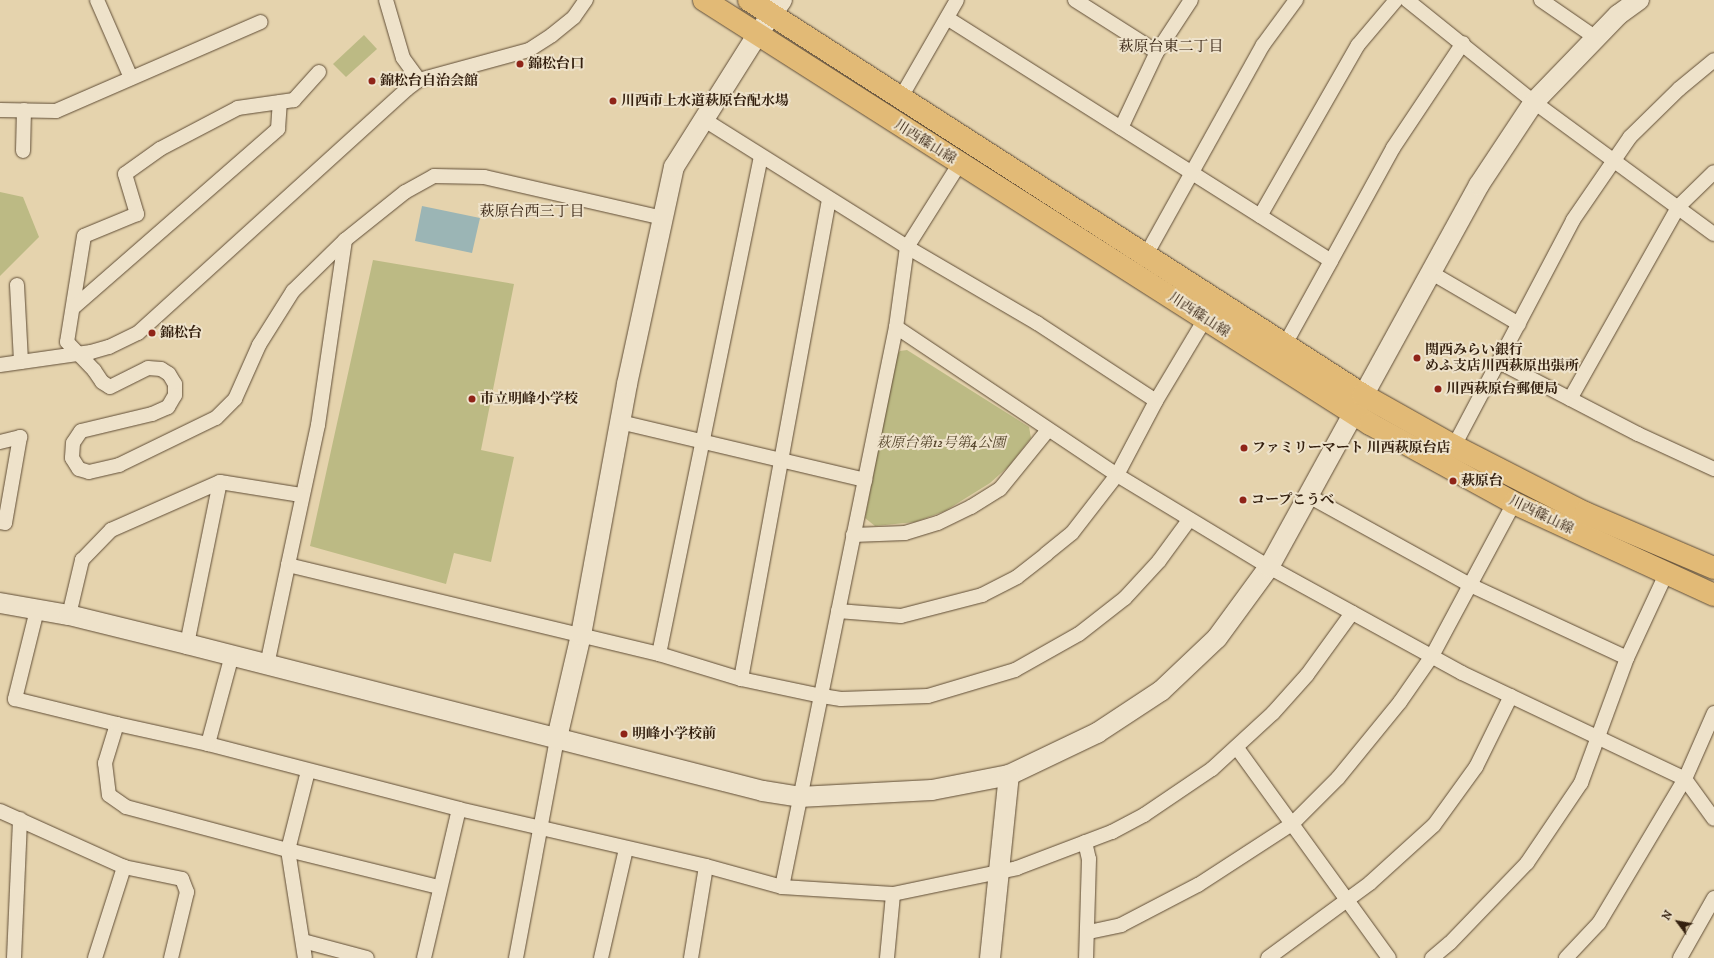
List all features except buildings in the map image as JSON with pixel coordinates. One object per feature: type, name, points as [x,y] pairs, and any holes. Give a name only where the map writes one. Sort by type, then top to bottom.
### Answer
[{"type":"main road","name":"川西篠山線","points":[[704,0],[1205,319],[1358,404],[1514,503],[1714,595]]},
{"type":"main road","name":"川西篠山線","points":[[749,0],[776,7],[900,99],[1146,255],[1284,346],[1358,404],[1454,446],[1585,513],[1714,568]]},
{"type":"street","points":[[97,0],[131,78]]},
{"type":"street","points":[[386,0],[403,58],[419,80]]},
{"type":"street","points":[[0,365],[109,347],[138,333],[419,80],[529,50],[552,35],[574,17],[586,0]]},
{"type":"street","points":[[900,99],[957,0]]},
{"type":"street","points":[[1075,0],[1157,52]]},
{"type":"street","points":[[1121,128],[1157,52],[1191,0]]},
{"type":"street","points":[[1146,255],[1263,45],[1296,0]]},
{"type":"street","points":[[1260,216],[1358,45],[1396,0]]},
{"type":"street","points":[[1407,0],[1463,43],[1534,102],[1615,159],[1714,234]]},
{"type":"street","points":[[1541,0],[1596,38]]},
{"type":"street","points":[[0,603],[69,615],[232,655],[763,791],[799,797],[932,790],[1009,775],[1097,733],[1161,692],[1217,638],[1269,568],[1307,495],[1479,185],[1534,102],[1618,15],[1639,0]]},
{"type":"street","points":[[516,958],[540,827],[581,635],[620,422],[674,167],[703,119],[776,7]]},
{"type":"street","points":[[947,18],[1192,171],[1331,261]]},
{"type":"street","points":[[0,110],[56,111],[261,22]]},
{"type":"street","points":[[1284,346],[1393,148],[1463,43]]},
{"type":"street","points":[[1454,446],[1573,220],[1630,137],[1679,89],[1714,60]]},
{"type":"street","points":[[319,72],[294,100],[238,108],[188,133],[125,174],[136,214],[84,236],[74,307],[67,342],[79,353],[102,382],[110,387],[148,368],[161,369],[169,374],[175,384],[176,395],[168,407],[152,414],[81,431],[73,443],[72,458],[79,469],[89,472],[119,465],[216,418],[235,399],[259,345],[293,291],[346,240],[405,192],[434,176],[484,177],[663,218]]},
{"type":"street","points":[[74,307],[278,129],[280,102]]},
{"type":"street","points":[[23,151],[24,110]]},
{"type":"street","points":[[703,119],[829,200],[1037,323],[1156,401]]},
{"type":"street","points":[[659,654],[761,156]]},
{"type":"street","points":[[782,887],[799,797],[822,696],[853,535],[896,327],[907,247],[960,163]]},
{"type":"street","points":[[1570,399],[1678,207],[1714,172]]},
{"type":"street","points":[[741,679],[829,200]]},
{"type":"street","points":[[267,665],[301,495],[318,425],[346,240]]},
{"type":"street","points":[[1430,272],[1519,324]]},
{"type":"street","points":[[17,285],[21,362]]},
{"type":"street","points":[[838,611],[901,616],[982,595],[1017,577],[1072,533],[1117,474],[1156,401],[1205,319]]},
{"type":"street","points":[[896,327],[1048,430],[1189,520],[1269,568],[1432,656],[1511,696],[1685,779],[1714,819]]},
{"type":"street","points":[[1499,362],[1570,399],[1714,469]]},
{"type":"street","points":[[620,422],[703,443],[865,480]]},
{"type":"street","points":[[853,535],[905,533],[938,523],[971,507],[1000,489],[1048,430]]},
{"type":"street","points":[[0,442],[20,437],[5,523],[0,522]]},
{"type":"street","points":[[69,615],[82,560],[111,530],[220,482],[301,495]]},
{"type":"street","points":[[187,644],[220,482]]},
{"type":"street","points":[[1307,495],[1470,585],[1627,658]]},
{"type":"street","points":[[1088,932],[1121,925],[1198,885],[1292,824],[1370,741],[1432,656],[1514,503]]},
{"type":"street","points":[[288,565],[659,654],[741,679],[822,696],[841,699],[928,696],[1015,670],[1079,634],[1125,598],[1159,561],[1189,520]]},
{"type":"street","points":[[1432,958],[1450,943],[1527,862],[1580,783],[1627,658],[1666,574]]},
{"type":"street","points":[[37,610],[15,699],[208,744],[459,809],[540,827],[626,849],[706,866],[782,887],[893,894],[998,873],[1085,842],[1144,815],[1180,792],[1237,748],[1307,675],[1352,613]]},
{"type":"street","points":[[208,744],[232,655]]},
{"type":"street","points":[[1268,958],[1370,883],[1434,825],[1476,767],[1511,696]]},
{"type":"street","points":[[1566,958],[1599,923],[1685,779],[1714,713]]},
{"type":"street","points":[[117,724],[105,763],[109,795],[126,807],[288,850],[439,887]]},
{"type":"street","points":[[1237,748],[1389,958]]},
{"type":"street","points":[[305,958],[288,850],[308,771]]},
{"type":"street","points":[[990,958],[1009,775]]},
{"type":"street","points":[[424,958],[439,887],[459,809]]},
{"type":"street","points":[[0,811],[124,867],[182,879],[187,892],[171,958]]},
{"type":"street","points":[[14,958],[20,819]]},
{"type":"street","points":[[1085,842],[1089,859],[1088,932],[1086,958]]},
{"type":"street","points":[[601,958],[626,849]]},
{"type":"street","points":[[690,958],[706,866]]},
{"type":"street","points":[[95,958],[124,867]]},
{"type":"street","points":[[887,958],[893,894]]},
{"type":"street","points":[[1680,958],[1714,898]]},
{"type":"street","points":[[303,941],[367,958]]},
{"type":"green space","points":[[364,35],[377,49],[346,77],[333,64]]},
{"type":"green space","points":[[0,192],[23,197],[39,237],[0,276]]},
{"type":"green space","points":[[373,260],[514,284],[481,450],[514,457],[491,562],[454,553],[446,584],[310,546]]},
{"type":"green space","name":"萩原台第12号第4公園","points":[[907,350],[1029,427],[1031,438],[1009,466],[990,483],[945,511],[915,522],[875,526],[865,518],[896,356],[900,351]]},
{"type":"water","points":[[422,206],[480,218],[472,253],[415,241]]},
{"type":"place","name":"錦松台口","points":[[520,64]]},
{"type":"place","name":"錦松台自治会館","points":[[372,81]]},
{"type":"place","name":"川西市上水道萩原台配水場","points":[[613,101]]},
{"type":"place","name":"錦松台","points":[[152,333]]},
{"type":"place","name":"関西みらい銀行 めふ支店川西萩原出張所","points":[[1417,358]]},
{"type":"place","name":"川西萩原台郵便局","points":[[1438,389]]},
{"type":"place","name":"市立明峰小学校","points":[[472,399]]},
{"type":"place","name":"ファミリーマート 川西萩原台店","points":[[1244,448]]},
{"type":"place","name":"萩原台","points":[[1453,481]]},
{"type":"place","name":"コープこうべ","points":[[1243,500]]},
{"type":"place","name":"明峰小学校前","points":[[624,734]]},
{"type":"district","name":"萩原台東二丁目","points":[[1171,47]]},
{"type":"district","name":"萩原台西三丁目","points":[[532,212]]}]
